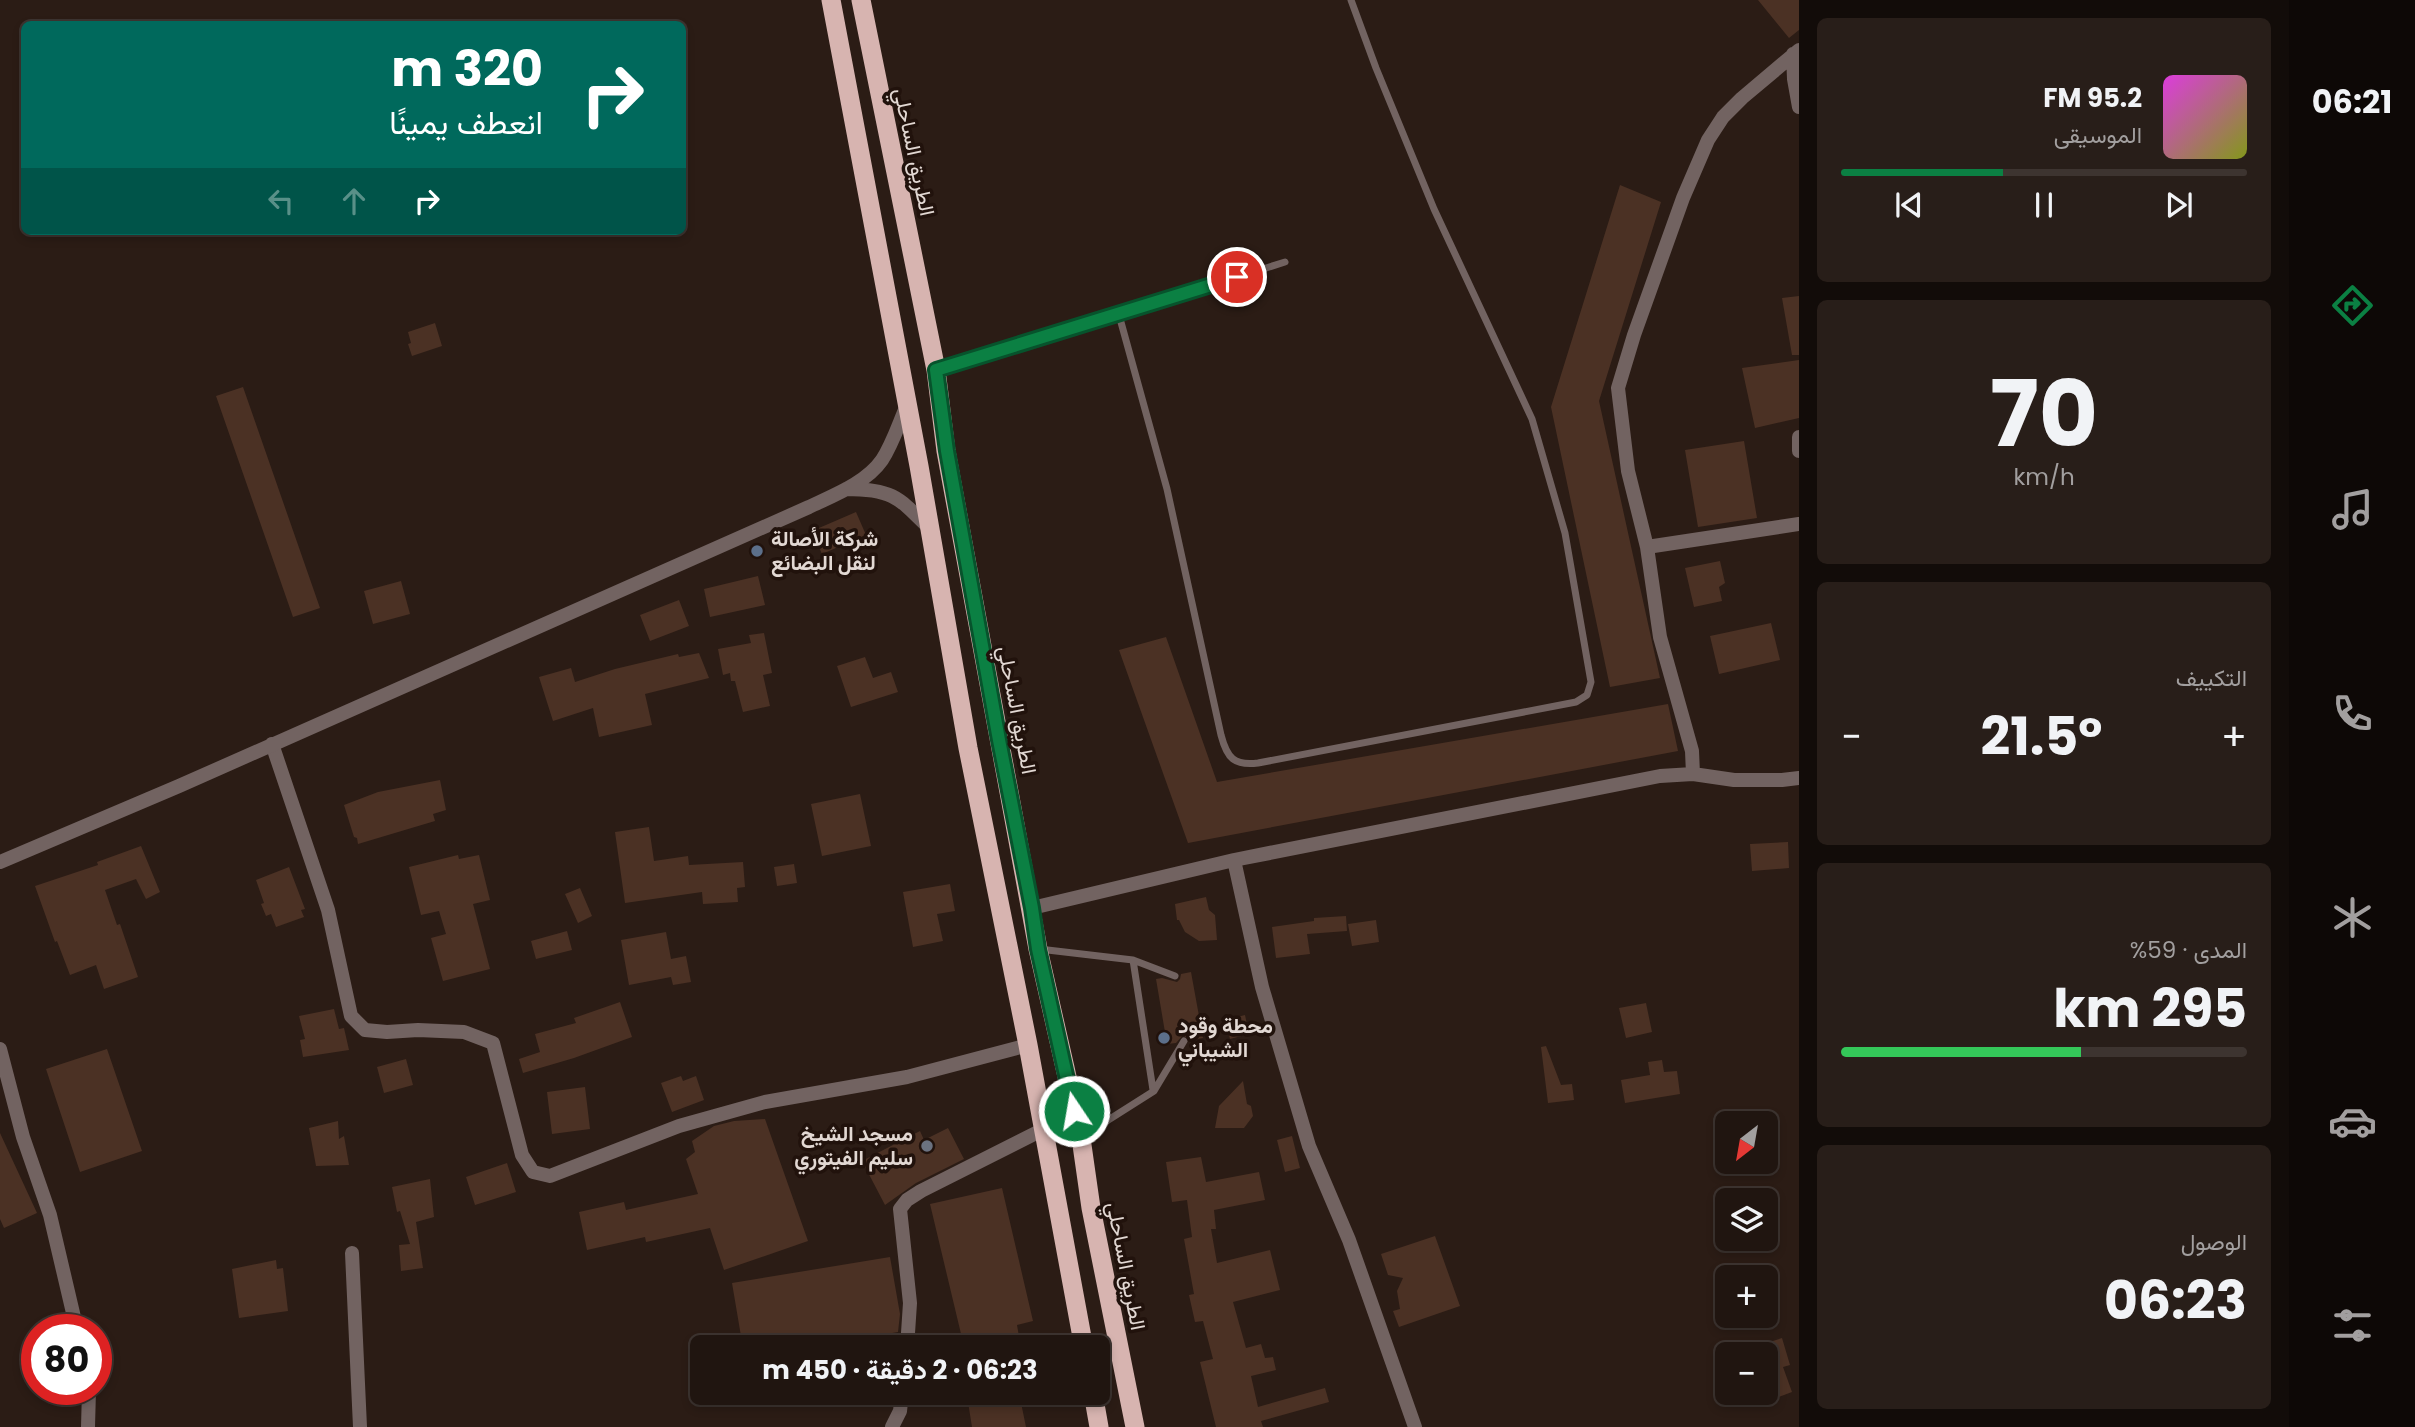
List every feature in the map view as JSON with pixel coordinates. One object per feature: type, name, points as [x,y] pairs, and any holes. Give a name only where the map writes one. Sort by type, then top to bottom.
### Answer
[{"type":"highway","points":[[831,0],[931,530],[968,748],[1028,1045],[1082,1335]]},
{"type":"highway","name":"الطريق الساحلي","points":[[861,0],[936,370],[947,451],[1038,949],[1081,1138],[1091,1208],[1135,1427]]},
{"type":"highway","points":[[968,748],[999,740]]},
{"type":"highway","points":[[1095,1405],[1099,1427]]},
{"type":"street","points":[[1796,52],[1794,79],[1799,107]]},
{"type":"street","points":[[1693,774],[1692,751],[1660,637],[1647,547],[1628,471],[1618,388],[1683,198],[1708,140],[1723,117],[1742,98],[1796,52]]},
{"type":"street","points":[[0,862],[696,558],[846,489],[873,470],[882,460],[907,405]]},
{"type":"street","points":[[1799,437],[1799,452]]},
{"type":"street","points":[[846,489],[882,491],[895,496],[931,530]]},
{"type":"street","points":[[1647,547],[1799,524]]},
{"type":"street","points":[[272,744],[328,910],[351,1016],[365,1030],[464,1032],[494,1044],[522,1155],[533,1172],[550,1176],[679,1126],[765,1102],[907,1077],[1028,1045]]},
{"type":"street","points":[[1032,908],[1234,860],[1660,776],[1693,774],[1734,780],[1799,778]]},
{"type":"street","points":[[1234,860],[1262,987],[1309,1146],[1349,1240],[1415,1427]]},
{"type":"street","points":[[0,1049],[23,1137],[50,1215],[73,1314]]},
{"type":"street","points":[[909,1335],[910,1303],[900,1209],[907,1200],[921,1191],[1044,1129]]},
{"type":"street","points":[[352,1253],[360,1427]]},
{"type":"street","points":[[88,1427],[89,1405]]},
{"type":"street","points":[[892,1427],[901,1405]]},
{"type":"lane","points":[[1119,315],[1167,489],[1221,736],[1231,758],[1243,765],[1258,763],[1576,702],[1587,695],[1591,682],[1565,533],[1532,419],[1434,209],[1351,0]]},
{"type":"lane","points":[[936,370],[1285,262]]},
{"type":"lane","points":[[1038,949],[1133,960],[1175,976]]},
{"type":"lane","points":[[1133,960],[1154,1091]]},
{"type":"lane","points":[[1081,1138],[1154,1091],[1184,1041]]},
{"type":"building","points":[[1758,0],[1799,0],[1799,30],[1789,38]]},
{"type":"building","points":[[1620,185],[1661,202],[1599,401],[1660,678],[1610,687],[1551,407]]},
{"type":"building","points":[[1799,296],[1799,355],[1792,355],[1782,298]]},
{"type":"building","points":[[435,323],[442,346],[412,356],[408,332]]},
{"type":"building","points":[[1799,360],[1799,418],[1755,428],[1742,368]]},
{"type":"building","points":[[243,387],[320,608],[293,617],[216,396]]},
{"type":"building","points":[[1744,441],[1757,518],[1698,527],[1685,450]]},
{"type":"building","points":[[856,512],[866,535],[822,554],[812,531]]},
{"type":"building","points":[[1720,561],[1725,583],[1719,587],[1722,601],[1694,607],[1685,568]]},
{"type":"building","points":[[758,576],[765,605],[710,617],[704,589]]},
{"type":"building","points":[[401,581],[410,614],[373,624],[364,591]]},
{"type":"building","points":[[679,600],[689,626],[650,641],[640,615]]},
{"type":"building","points":[[1771,623],[1780,660],[1719,674],[1710,636]]},
{"type":"building","points":[[764,633],[772,673],[763,675],[770,706],[743,712],[735,681],[731,681],[730,673],[723,675],[718,649],[751,643],[749,635]]},
{"type":"building","points":[[1166,637],[1217,782],[1668,704],[1678,751],[1188,843],[1119,650]]},
{"type":"building","points":[[699,653],[709,678],[645,694],[652,725],[599,737],[593,708],[553,721],[539,677],[571,668],[575,682],[678,654],[679,657]]},
{"type":"building","points":[[865,657],[873,678],[891,672],[898,692],[851,707],[837,666]]},
{"type":"building","points":[[440,780],[446,810],[433,814],[435,821],[358,844],[344,805],[378,792]]},
{"type":"building","points":[[860,794],[871,846],[822,856],[811,804]]},
{"type":"building","points":[[649,827],[654,861],[688,856],[689,865],[743,862],[745,887],[737,888],[738,902],[703,904],[702,892],[625,903],[615,832]]},
{"type":"building","points":[[1788,842],[1789,868],[1752,871],[1750,844]]},
{"type":"building","points":[[141,846],[160,892],[146,899],[136,879],[105,890],[138,977],[104,989],[96,965],[70,975],[35,886],[98,865],[97,862]]},
{"type":"building","points":[[458,855],[459,859],[479,855],[490,900],[473,904],[490,969],[443,981],[431,938],[446,934],[439,911],[421,915],[409,867]]},
{"type":"building","points":[[794,864],[797,883],[777,886],[774,867]]},
{"type":"building","points":[[289,867],[305,909],[301,910],[304,917],[276,927],[271,914],[266,916],[256,880]]},
{"type":"building","points":[[950,884],[955,911],[937,914],[943,941],[913,947],[903,892]]},
{"type":"building","points":[[580,888],[592,916],[578,923],[565,894]]},
{"type":"building","points":[[1206,897],[1209,910],[1215,915],[1217,940],[1199,941],[1185,932],[1177,920],[1175,904]]},
{"type":"building","points":[[1346,916],[1347,931],[1307,934],[1310,954],[1276,958],[1272,927],[1314,921],[1314,918]]},
{"type":"building","points":[[1376,920],[1379,942],[1352,946],[1348,924]]},
{"type":"building","points":[[567,931],[572,950],[536,959],[531,941]]},
{"type":"building","points":[[666,932],[671,959],[686,956],[691,982],[673,985],[671,977],[629,985],[621,940]]},
{"type":"building","points":[[1191,972],[1203,1038],[1190,1040],[1183,1035],[1176,1043],[1167,1044],[1156,979],[1177,982],[1181,974]]},
{"type":"building","points":[[620,1002],[632,1037],[523,1073],[519,1059],[540,1052],[535,1034],[576,1023],[574,1018]]},
{"type":"building","points":[[1646,1003],[1652,1032],[1626,1038],[1619,1008]]},
{"type":"building","points":[[334,1009],[339,1029],[344,1028],[349,1050],[303,1057],[300,1040],[305,1039],[299,1016]]},
{"type":"building","points":[[1245,1015],[1249,1034],[1230,1039],[1225,1020]]},
{"type":"building","points":[[1546,1046],[1561,1085],[1572,1084],[1574,1100],[1548,1103],[1541,1047]]},
{"type":"building","points":[[107,1049],[142,1151],[80,1172],[46,1069]]},
{"type":"building","points":[[406,1059],[413,1085],[384,1093],[377,1067]]},
{"type":"building","points":[[1662,1060],[1664,1072],[1677,1071],[1680,1094],[1625,1103],[1621,1080],[1650,1075],[1648,1062]]},
{"type":"building","points":[[681,1076],[683,1081],[696,1076],[704,1100],[672,1112],[661,1083]]},
{"type":"building","points":[[1243,1081],[1247,1104],[1251,1106],[1253,1116],[1244,1128],[1215,1128],[1219,1106]]},
{"type":"building","points":[[585,1087],[590,1129],[552,1134],[547,1092]]},
{"type":"building","points":[[765,1119],[808,1241],[724,1270],[710,1228],[646,1242],[645,1237],[587,1250],[579,1212],[624,1202],[626,1210],[698,1194],[686,1159],[695,1152],[692,1141],[714,1126],[734,1121]]},
{"type":"building","points":[[338,1121],[339,1139],[344,1136],[349,1165],[316,1166],[309,1128]]},
{"type":"building","points":[[948,1128],[964,1159],[916,1183],[885,1205],[862,1161],[920,1131],[924,1140]]},
{"type":"building","points":[[0,1133],[37,1213],[4,1228],[0,1219]]},
{"type":"building","points":[[1292,1136],[1300,1168],[1285,1172],[1277,1140]]},
{"type":"building","points":[[1201,1157],[1206,1182],[1259,1172],[1265,1200],[1214,1210],[1216,1229],[1211,1229],[1217,1263],[1270,1250],[1280,1290],[1233,1302],[1246,1348],[1261,1344],[1265,1358],[1273,1357],[1276,1370],[1251,1376],[1258,1407],[1325,1388],[1329,1402],[1261,1421],[1263,1427],[1216,1427],[1200,1362],[1213,1359],[1203,1321],[1195,1322],[1189,1295],[1194,1294],[1184,1239],[1192,1237],[1187,1200],[1172,1202],[1166,1162]]},
{"type":"building","points":[[507,1163],[516,1192],[475,1205],[466,1177]]},
{"type":"building","points":[[430,1179],[434,1217],[416,1222],[423,1268],[401,1271],[399,1245],[410,1244],[400,1211],[397,1212],[392,1187]]},
{"type":"building","points":[[1002,1188],[1033,1321],[1017,1325],[1019,1335],[961,1335],[930,1204]]},
{"type":"building","points":[[1435,1236],[1460,1306],[1399,1327],[1393,1311],[1400,1309],[1397,1291],[1403,1278],[1388,1275],[1381,1254]]},
{"type":"building","points":[[890,1257],[900,1314],[898,1332],[881,1335],[741,1335],[732,1283]]},
{"type":"building","points":[[276,1260],[277,1269],[283,1268],[288,1311],[239,1318],[232,1269]]},
{"type":"building","points":[[1782,1338],[1790,1365],[1783,1367],[1792,1392],[1778,1397],[1778,1342],[1770,1342]]},
{"type":"building","points":[[968,1405],[1021,1405],[1026,1427],[972,1427]]},
{"type":"place","name":"شركة الأصالة لنقل البضائع","points":[[757,551]]},
{"type":"place","name":"محطة وقود الشيباني","points":[[1164,1038]]},
{"type":"place","name":"مسجد الشيخ سليم الفيتوري","points":[[927,1146]]},
{"type":"route","points":[[1074,1111],[1038,949],[999,740],[947,451],[936,370],[1237,277]]}]
